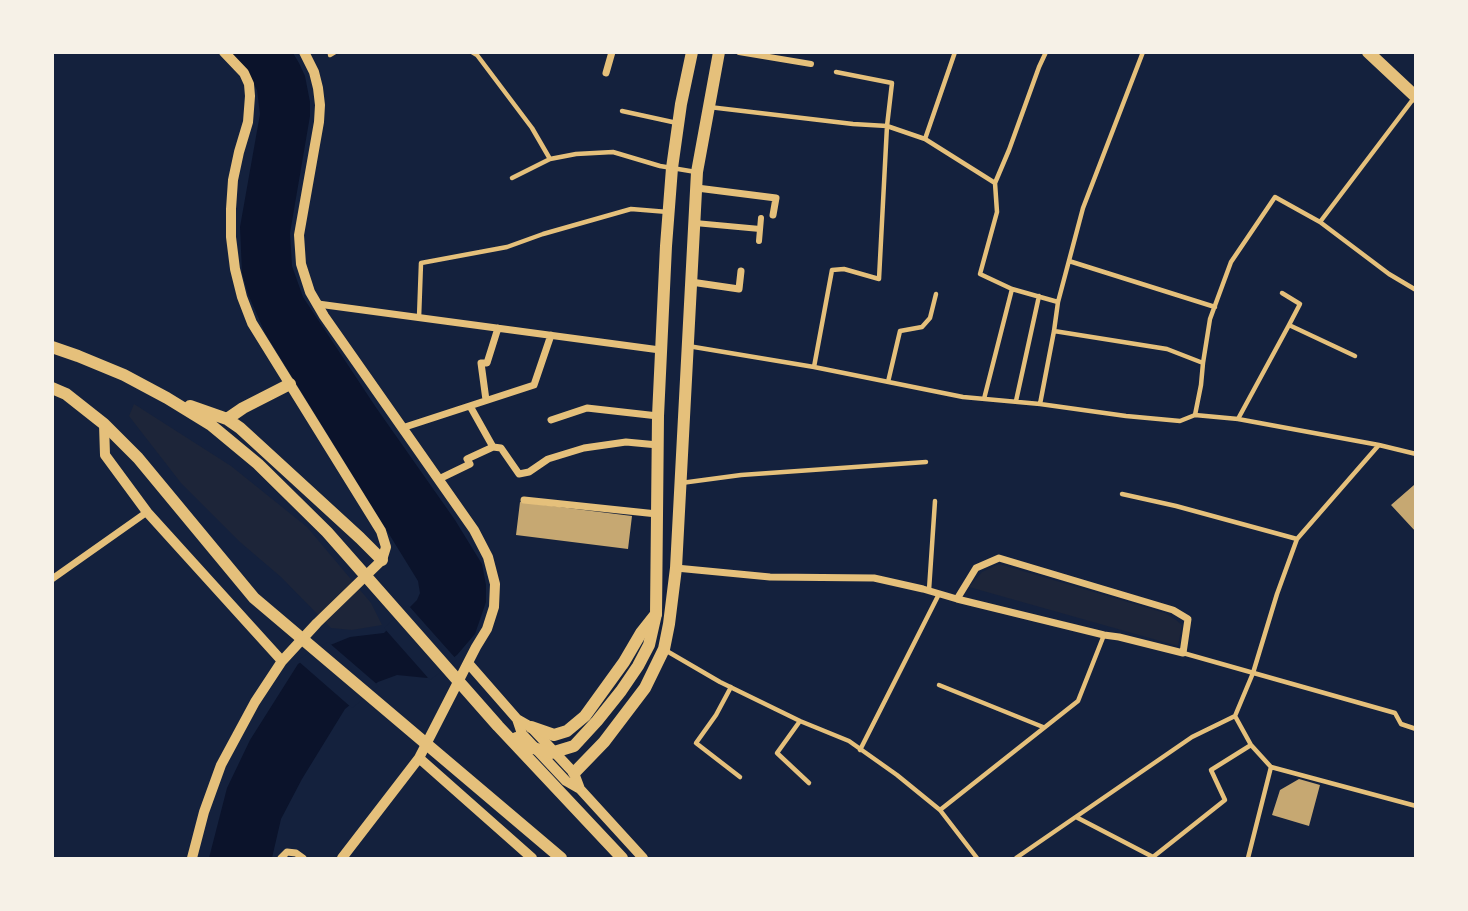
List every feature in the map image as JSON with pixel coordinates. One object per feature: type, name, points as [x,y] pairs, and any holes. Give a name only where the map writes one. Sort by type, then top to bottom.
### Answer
[{"type":"main road","points":[[499,726],[530,747],[551,752],[574,746],[621,691],[649,645],[656,614],[660,349],[672,168],[692,52]]},
{"type":"main road","points":[[574,773],[604,742],[645,688],[664,649],[670,624],[676,568],[697,172],[719,52]]},
{"type":"main road","points":[[1368,52],[1415,97]]},
{"type":"main road","points":[[52,347],[124,375],[167,398],[211,425],[258,464],[327,532],[499,726],[622,859]]},
{"type":"main road","points":[[227,419],[290,384]]},
{"type":"main road","points":[[52,388],[66,394],[104,424],[138,458],[254,598],[561,859]]},
{"type":"main road","points":[[167,398],[227,419],[240,428],[382,560]]},
{"type":"main road","points":[[531,727],[554,735],[567,731],[585,716],[656,614]]},
{"type":"street","points":[[192,858],[204,812],[221,765],[255,702],[282,661],[382,560],[386,547],[381,531],[252,323],[242,298],[231,237],[233,180],[248,122],[250,96],[249,84],[244,74],[224,52]]},
{"type":"street","points":[[304,52],[314,72],[320,105],[299,235],[302,264],[310,292],[474,530],[488,557],[495,584],[494,607],[487,629],[419,758],[342,859]]},
{"type":"street","points":[[606,73],[612,52]]},
{"type":"street","points":[[739,52],[811,64]]},
{"type":"street","points":[[697,188],[776,198],[773,215]]},
{"type":"street","points":[[759,241],[761,218]]},
{"type":"street","points":[[695,223],[761,229]]},
{"type":"street","points":[[691,282],[739,289],[741,271]]},
{"type":"street","points":[[316,304],[660,349]]},
{"type":"street","points":[[486,400],[481,363],[487,363],[498,328]]},
{"type":"street","points":[[402,428],[534,385],[551,335]]},
{"type":"street","points":[[470,406],[493,447]]},
{"type":"street","points":[[551,420],[587,408],[658,416]]},
{"type":"street","points":[[104,424],[105,455],[148,512],[282,661]]},
{"type":"street","points":[[439,479],[470,464],[467,459],[493,447],[501,447],[519,474],[529,472],[548,458],[584,448],[626,442],[658,445]]},
{"type":"street","points":[[524,500],[657,514]]},
{"type":"street","points":[[52,579],[148,512]]},
{"type":"street","points":[[676,568],[770,577],[874,578],[929,591],[957,599],[1104,635],[1183,653],[1188,619],[1173,610],[999,558],[976,568],[957,599]]},
{"type":"street","points":[[468,663],[517,719],[531,727],[574,773],[580,789]]},
{"type":"street","points":[[517,719],[522,734],[566,781],[580,789],[643,859]]},
{"type":"street","points":[[419,758],[532,859]]},
{"type":"street","points":[[281,859],[287,852],[296,853],[303,859]]},
{"type":"lane","points":[[472,52],[532,128],[550,159]]},
{"type":"lane","points":[[925,139],[955,52]]},
{"type":"lane","points":[[1046,52],[995,183],[997,212],[981,274],[1012,289],[1058,302]]},
{"type":"lane","points":[[1040,404],[1058,302],[1083,208],[1143,52]]},
{"type":"lane","points":[[814,367],[832,270],[844,269],[879,279],[887,126],[892,83],[836,72]]},
{"type":"lane","points":[[1320,222],[1415,97]]},
{"type":"lane","points":[[709,107],[887,126],[925,139],[995,183]]},
{"type":"lane","points":[[622,111],[678,123]]},
{"type":"lane","points":[[512,178],[550,159],[613,152],[660,166],[697,172]]},
{"type":"lane","points":[[1195,415],[1210,319],[1231,262],[1275,197],[1320,222],[1389,274],[1416,290]]},
{"type":"lane","points":[[419,317],[421,263],[507,247],[631,209],[669,212]]},
{"type":"lane","points":[[1069,261],[1215,307]]},
{"type":"lane","points":[[984,399],[1012,289]]},
{"type":"lane","points":[[1238,419],[1300,304],[1282,293]]},
{"type":"lane","points":[[888,382],[900,331],[922,327],[930,318],[936,294]]},
{"type":"lane","points":[[1016,401],[1039,296]]},
{"type":"lane","points":[[1289,325],[1354,356]]},
{"type":"lane","points":[[1054,331],[1167,349],[1203,363]]},
{"type":"lane","points":[[688,346],[814,367],[963,397],[1180,421],[1195,415],[1238,419],[1416,454]]},
{"type":"lane","points":[[1016,859],[1192,737],[1235,716],[1253,673],[1297,539],[1379,445]]},
{"type":"lane","points":[[680,484],[741,475],[926,462]]},
{"type":"lane","points":[[1122,494],[1297,539]]},
{"type":"lane","points":[[929,591],[935,500]]},
{"type":"lane","points":[[860,750],[939,594]]},
{"type":"lane","points":[[940,810],[1078,701],[1104,635]]},
{"type":"lane","points":[[664,649],[731,687],[800,721],[849,741],[940,810],[977,859]]},
{"type":"lane","points":[[1183,653],[1395,713],[1401,724],[1416,729]]},
{"type":"lane","points":[[939,685],[1044,727]]},
{"type":"lane","points":[[731,687],[716,715],[696,743],[740,777]]},
{"type":"lane","points":[[1235,716],[1251,745],[1271,767],[1416,806]]},
{"type":"lane","points":[[800,721],[777,753],[809,783]]},
{"type":"lane","points":[[1076,817],[1153,857],[1225,800],[1211,770],[1251,745]]},
{"type":"lane","points":[[1248,859],[1271,767]]},
{"type":"lane","points":[[1024,853],[1028,859]]},
{"type":"shaded area","points":[[228,53],[293,53],[299,63],[305,76],[310,116],[290,233],[292,266],[303,297],[455,520],[482,564],[486,585],[486,602],[475,634],[457,655],[427,678],[397,675],[378,682],[345,709],[281,819],[272,858],[209,858],[227,788],[250,740],[298,664],[323,648],[350,637],[384,633],[417,600],[420,593],[418,581],[265,333],[248,294],[242,273],[240,227],[260,114],[257,90],[247,72]]},
{"type":"shaded area","points":[[134,404],[231,466],[307,527],[371,603],[382,625],[352,630],[331,628],[181,483],[129,416]]},
{"type":"shaded area","points":[[999,564],[1165,613],[1182,625],[1178,646],[969,587],[982,572]]},
{"type":"pier","points":[[408,605],[457,660],[430,680],[384,628]]},
{"type":"pier","points":[[328,642],[379,686],[352,708],[297,660]]},
{"type":"building","points":[[1414,485],[1416,487],[1416,532],[1391,505]]},
{"type":"building","points":[[520,502],[632,516],[628,549],[516,535]]},
{"type":"building","points":[[1299,779],[1320,785],[1309,826],[1272,815],[1280,790]]}]
